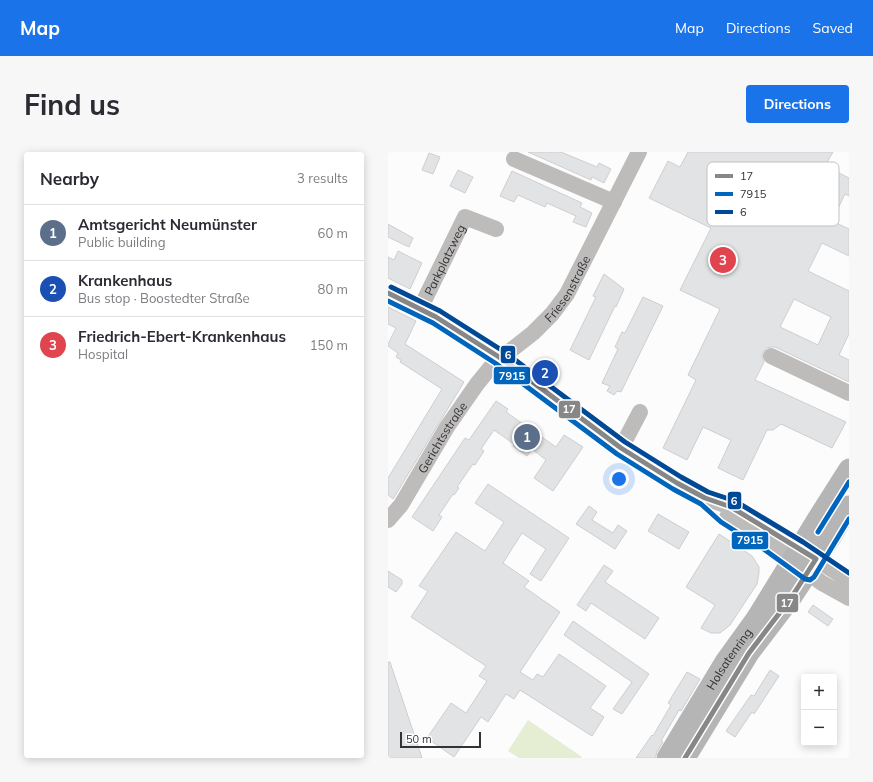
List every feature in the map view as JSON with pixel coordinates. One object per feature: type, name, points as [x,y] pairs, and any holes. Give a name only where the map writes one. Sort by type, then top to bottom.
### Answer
[{"type":"main road","points":[[804,560],[849,469]]},
{"type":"main road","points":[[804,560],[831,537],[849,506]]},
{"type":"main road","name":"Holsatenring","points":[[667,758],[725,662],[756,619],[804,560]]},
{"type":"main road","name":"Holsatenring","points":[[685,758],[748,653],[791,598],[804,560]]},
{"type":"street","name":"Friesenstraße","points":[[500,358],[533,333],[552,314],[568,294],[639,152]]},
{"type":"street","points":[[514,159],[614,202]]},
{"type":"street","name":"Parkplatzweg","points":[[420,309],[465,217],[496,229]]},
{"type":"street","points":[[388,293],[436,317],[500,358],[621,448],[677,483],[705,498],[725,516],[804,560],[849,582]]},
{"type":"street","points":[[771,356],[849,393]]},
{"type":"street","name":"Gerichtsstraße","points":[[388,520],[401,505],[463,403],[500,358]]},
{"type":"street","points":[[621,448],[640,412]]},
{"type":"street","points":[[804,560],[849,598]]},
{"type":"green space","points":[[528,720],[582,757],[519,758],[508,751]]},
{"type":"building","points":[[528,152],[561,152],[597,167],[599,163],[611,169],[604,183],[592,177],[591,180]]},
{"type":"building","points":[[688,152],[833,152],[827,162],[707,162],[707,226],[839,226],[839,224],[849,229],[849,256],[822,243],[808,271],[849,291],[849,334],[839,355],[849,360],[849,382],[775,347],[766,348],[763,352],[762,357],[764,362],[755,380],[846,422],[832,448],[781,424],[773,430],[767,430],[743,480],[718,468],[731,440],[703,427],[687,460],[663,448],[696,380],[688,375],[720,309],[680,290],[711,228],[649,198],[668,161],[680,167]],"holes":[[[794,299],[831,317],[818,345],[780,327]]]},
{"type":"building","points":[[429,153],[440,157],[433,174],[422,170]]},
{"type":"building","points":[[458,170],[473,177],[465,193],[450,186]]},
{"type":"building","points":[[512,171],[582,203],[580,207],[592,213],[586,227],[573,222],[576,216],[547,203],[545,207],[518,195],[514,202],[500,196]]},
{"type":"building","points":[[839,173],[849,178],[849,196],[845,194],[839,206]]},
{"type":"building","points":[[388,224],[413,238],[409,247],[388,237]]},
{"type":"building","points":[[398,251],[422,263],[410,289],[388,278],[388,257],[394,260]]},
{"type":"building","points":[[604,274],[624,289],[589,360],[570,350],[596,297],[593,296]]},
{"type":"building","points":[[643,297],[663,306],[621,392],[617,391],[614,395],[607,391],[610,386],[602,383],[618,349],[615,347],[622,332],[625,333]]},
{"type":"building","points":[[388,307],[416,321],[405,344],[464,382],[393,499],[388,495],[388,478],[442,389],[400,362],[401,360],[396,357],[398,353],[388,346],[396,328],[388,324]]},
{"type":"building","points":[[496,401],[508,409],[506,412],[556,447],[564,435],[583,447],[553,491],[534,478],[546,460],[532,449],[527,456],[513,446],[514,444],[494,430],[481,449],[484,451],[475,465],[473,464],[457,487],[459,488],[454,495],[453,494],[439,515],[442,517],[433,531],[412,517],[465,438],[469,440]]},
{"type":"building","points":[[488,484],[569,538],[541,581],[530,574],[546,549],[522,533],[503,563],[529,581],[524,587],[560,612],[520,672],[533,680],[537,674],[543,677],[559,654],[606,686],[590,708],[604,717],[592,736],[520,690],[514,699],[506,694],[488,722],[481,717],[454,757],[427,738],[451,703],[466,713],[487,681],[479,676],[486,666],[411,617],[428,591],[419,586],[456,532],[485,551],[504,522],[475,503]]},
{"type":"building","points":[[589,506],[597,512],[592,520],[613,533],[618,525],[627,531],[615,549],[576,524]]},
{"type":"building","points":[[658,514],[689,532],[679,549],[648,531]]},
{"type":"building","points":[[719,534],[752,556],[759,567],[759,573],[757,584],[730,625],[720,633],[711,633],[701,628],[715,605],[686,587]]},
{"type":"building","points":[[604,565],[613,571],[605,582],[659,618],[645,639],[591,603],[586,611],[577,605]]},
{"type":"building","points":[[388,571],[402,580],[402,584],[396,592],[388,587]]},
{"type":"building","points":[[813,605],[833,619],[828,626],[808,612]]},
{"type":"building","points":[[573,621],[649,674],[622,714],[613,709],[632,682],[564,635]]},
{"type":"building","points":[[388,662],[390,662],[422,758],[388,758]]},
{"type":"building","points":[[770,670],[779,676],[754,714],[752,712],[735,737],[726,731],[751,695],[754,696]]},
{"type":"building","points":[[687,672],[700,679],[681,711],[679,710],[661,741],[663,742],[655,758],[636,758],[652,735],[653,736],[671,705],[668,703]]},
{"type":"transit line","name":"6","points":[[391,287],[440,311],[503,351],[625,442],[681,477],[708,492],[735,501],[803,542],[849,573]]},
{"type":"transit line","name":"17","points":[[388,293],[436,317],[499,357],[621,448],[677,483],[705,498],[731,507],[816,559],[791,598],[749,653],[685,758]]},
{"type":"transit line","name":"7915","points":[[388,301],[433,323],[495,363],[617,454],[673,489],[701,504],[721,522],[765,550],[805,579],[810,580],[814,577],[849,519]]},
{"type":"transit line","name":"7915","points":[[818,532],[849,482]]},
{"type":"place","name":"Friedrich-Ebert-Krankenhaus","points":[[723,260]]},
{"type":"place","name":"Krankenhaus","points":[[545,373]]},
{"type":"place","name":"Amtsgericht Neumünster","points":[[527,437]]}]
